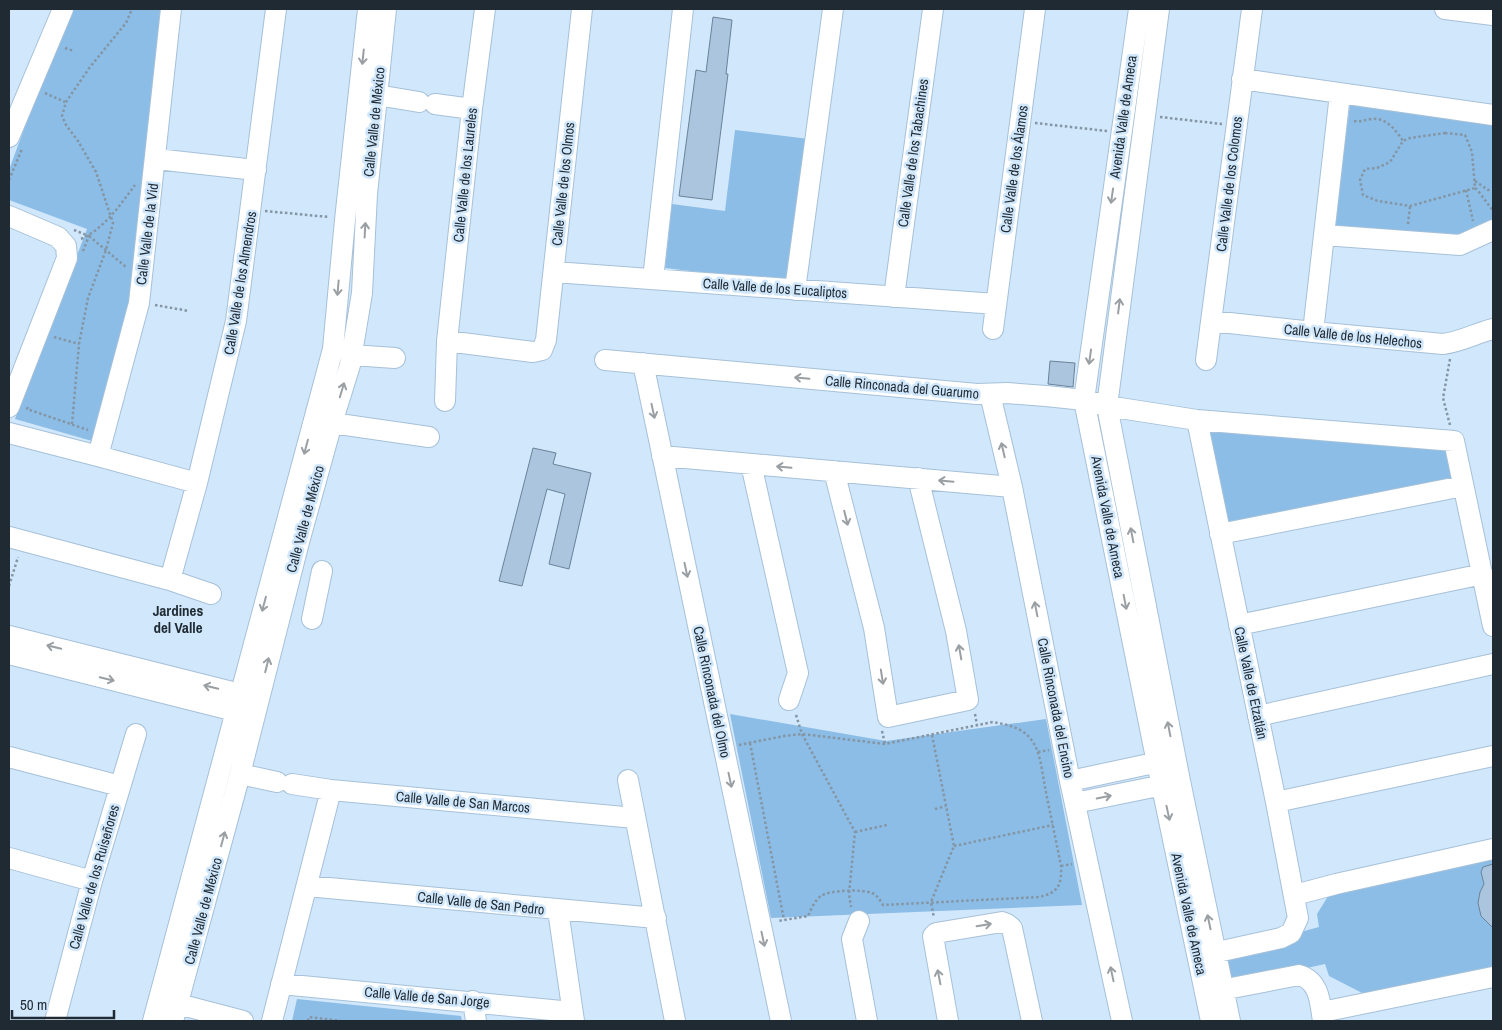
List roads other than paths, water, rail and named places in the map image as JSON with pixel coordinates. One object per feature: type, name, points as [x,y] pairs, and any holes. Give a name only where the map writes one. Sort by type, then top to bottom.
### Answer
[{"type":"street","points":[[9,137],[63,9]]},
{"type":"street","name":"Calle Valle de la Vid","points":[[98,456],[139,302],[171,9]]},
{"type":"street","name":"Calle Valle de los Almendros","points":[[170,580],[197,483],[236,321],[276,9]]},
{"type":"street","name":"Calle Valle de México","points":[[153,1021],[247,705],[287,588],[352,355],[362,294],[357,193],[368,9]]},
{"type":"street","name":"Calle Valle de México","points":[[176,1012],[240,774],[247,705],[333,349],[345,220],[357,193],[377,95],[386,9]]},
{"type":"street","name":"Calle Valle de los Laureles","points":[[445,401],[447,341],[472,109],[485,9]]},
{"type":"street","name":"Calle Valle de los Olmos","points":[[447,341],[533,352],[542,350],[546,340],[554,272],[582,9]]},
{"type":"street","points":[[653,279],[683,9]]},
{"type":"street","points":[[795,290],[833,9]]},
{"type":"street","name":"Calle Valle de los Tabachines","points":[[894,297],[933,9]]},
{"type":"street","name":"Calle Valle de los Álamos","points":[[993,329],[1035,9]]},
{"type":"street","name":"Avenida Valle de Ameca","points":[[1139,9],[1120,133],[1084,400],[1166,760],[1214,992],[1230,1021]]},
{"type":"street","name":"Avenida Valle de Ameca","points":[[1159,9],[1107,406],[1166,760]]},
{"type":"street","name":"Calle Valle de los Colomos","points":[[1206,360],[1252,9]]},
{"type":"street","points":[[1445,9],[1493,15]]},
{"type":"street","points":[[1242,79],[1493,115]]},
{"type":"street","points":[[1313,332],[1324,235],[1348,94]]},
{"type":"street","points":[[377,95],[472,109]]},
{"type":"street","points":[[155,166],[256,170]]},
{"type":"street","points":[[9,216],[73,243],[9,407]]},
{"type":"street","points":[[1324,235],[1460,245],[1485,234]]},
{"type":"street","name":"Calle Valle de los Eucaliptos","points":[[554,272],[996,304]]},
{"type":"street","name":"Calle Valle de los Helechos","points":[[1211,321],[1444,344],[1453,343],[1478,332],[1493,329]]},
{"type":"street","points":[[352,355],[395,358]]},
{"type":"street","name":"Calle Rinconada del Guarumo","points":[[605,360],[977,394],[1017,394],[1084,400],[1107,406],[1197,420],[1454,440],[1463,486]]},
{"type":"street","name":"Calle Rinconada del Olmo","points":[[643,363],[780,1021]]},
{"type":"street","name":"Calle Rinconada del Encino","points":[[990,394],[1012,487],[1070,781],[1122,1021]]},
{"type":"street","name":"Calle Valle de Etzatlán","points":[[1197,420],[1295,895],[1298,918],[1292,933],[1281,938],[1206,955]]},
{"type":"street","points":[[332,422],[429,437]]},
{"type":"street","points":[[9,434],[197,483]]},
{"type":"street","points":[[662,456],[1012,487]]},
{"type":"street","points":[[751,464],[798,673],[789,700]]},
{"type":"street","points":[[834,471],[874,628],[888,717],[968,700],[956,631],[918,478]]},
{"type":"street","points":[[1220,534],[1463,486],[1493,626]]},
{"type":"street","points":[[16,539],[170,580],[211,594]]},
{"type":"street","points":[[312,619],[322,571]]},
{"type":"street","points":[[1239,625],[1483,574]]},
{"type":"street","points":[[287,588],[317,595]]},
{"type":"street","points":[[9,636],[247,705]]},
{"type":"street","points":[[9,654],[247,705]]},
{"type":"street","points":[[1258,716],[1493,664]]},
{"type":"street","name":"Calle Valle de los Ruiseñores","points":[[55,1021],[92,881],[136,734]]},
{"type":"street","points":[[1276,802],[1493,756]]},
{"type":"street","points":[[9,757],[120,786]]},
{"type":"street","points":[[1070,781],[1166,760]]},
{"type":"street","name":"Calle Valle de San Marcos","points":[[240,774],[331,790],[635,818]]},
{"type":"street","points":[[628,780],[675,1021]]},
{"type":"street","points":[[1075,803],[1171,783]]},
{"type":"street","points":[[272,1021],[331,790]]},
{"type":"street","points":[[1295,895],[1493,849]]},
{"type":"street","points":[[9,858],[92,881]]},
{"type":"street","name":"Calle Valle de San Pedro","points":[[307,886],[656,918]]},
{"type":"street","points":[[558,910],[573,1017]]},
{"type":"street","points":[[859,921],[852,940],[867,1021]]},
{"type":"street","points":[[948,1021],[932,940],[933,936],[936,933],[1002,922],[1012,928],[1032,1021]]},
{"type":"street","points":[[1214,992],[1300,975],[1308,978],[1313,983],[1318,994],[1323,1017],[1493,977]]},
{"type":"street","name":"Calle Valle de San Jorge","points":[[281,984],[472,1001],[573,1017]]},
{"type":"street","name":"Avenida Valle de Ameca","points":[[1211,1021],[1214,992]]},
{"type":"street","points":[[472,1001],[476,1021]]},
{"type":"street","points":[[176,1012],[243,1021]]},
{"type":"district","name":"Jardines del Valle","points":[[178,620]]}]
